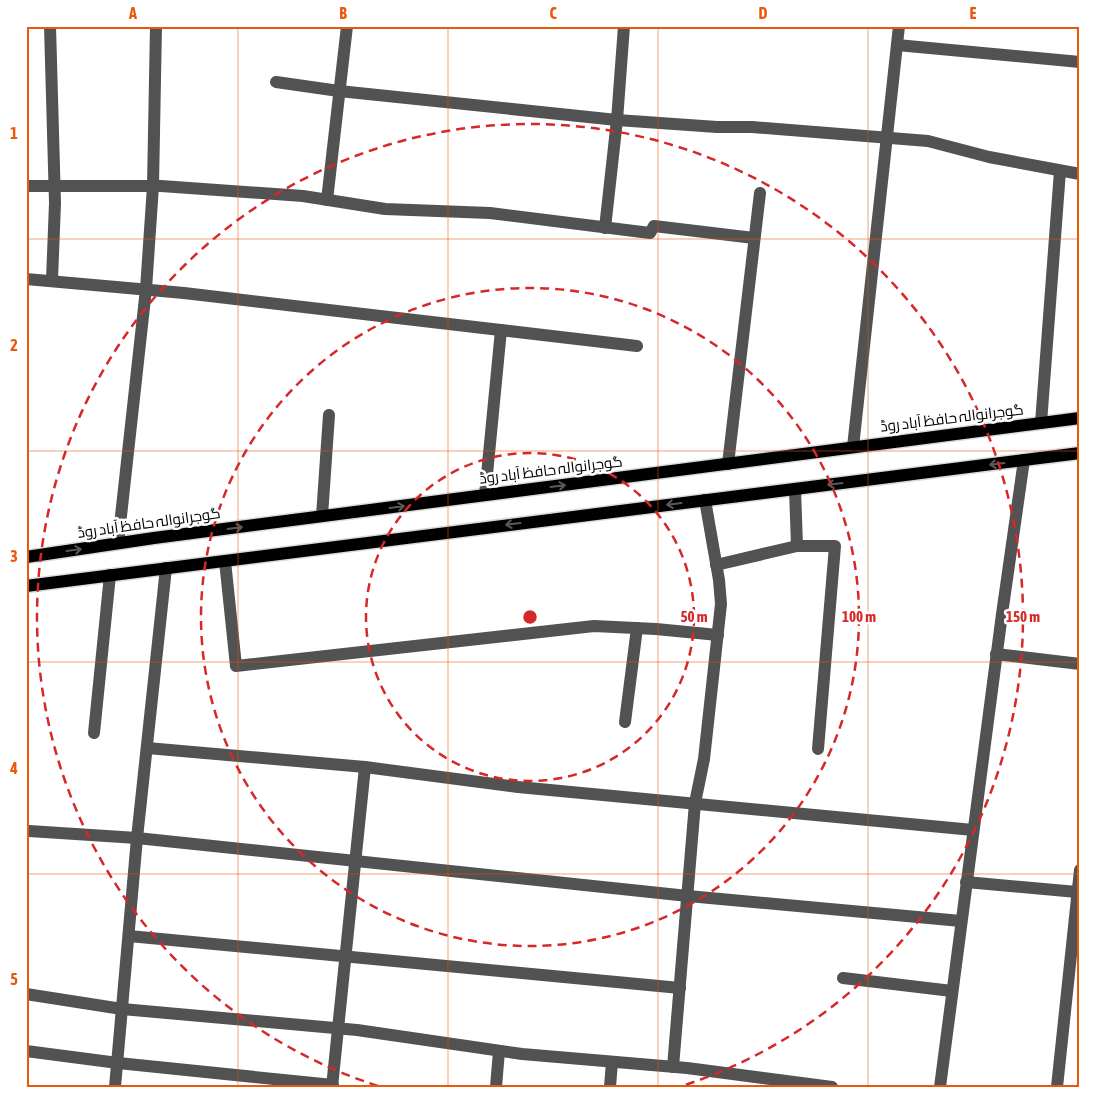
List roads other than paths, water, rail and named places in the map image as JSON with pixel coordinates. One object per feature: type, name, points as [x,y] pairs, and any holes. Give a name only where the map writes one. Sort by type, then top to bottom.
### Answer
[{"type":"main road","name":"گوجرانوالہ حافظ آباد روڈ","points":[[26,557],[322,516],[1080,418]]},
{"type":"main road","points":[[26,586],[1080,453]]},
{"type":"street","points":[[50,26],[55,186],[52,280]]},
{"type":"street","points":[[118,543],[146,289],[153,186],[156,26]]},
{"type":"street","points":[[327,200],[347,26]]},
{"type":"street","points":[[605,228],[617,120],[624,26]]},
{"type":"street","points":[[853,447],[899,26]]},
{"type":"street","points":[[897,45],[1080,62]]},
{"type":"street","points":[[276,82],[339,91],[617,120],[717,127],[752,127],[928,141],[989,157],[1080,174]]},
{"type":"street","points":[[1041,423],[1060,171]]},
{"type":"street","points":[[26,186],[153,186],[303,196],[385,210],[490,213],[650,233],[654,226],[754,238]]},
{"type":"street","points":[[728,464],[760,193]]},
{"type":"street","points":[[26,278],[146,289],[636,346]]},
{"type":"street","points":[[484,495],[501,330]]},
{"type":"street","points":[[322,516],[329,415]]},
{"type":"street","points":[[940,1087],[996,654],[1024,460]]},
{"type":"street","points":[[795,489],[797,546]]},
{"type":"street","points":[[674,1067],[695,803],[704,759],[721,604],[719,580],[705,500]]},
{"type":"street","points":[[716,565],[797,546],[835,546],[818,749]]},
{"type":"street","points":[[225,561],[236,666],[594,626],[718,635]]},
{"type":"street","points":[[116,1087],[137,838],[166,568]]},
{"type":"street","points":[[94,733],[110,575]]},
{"type":"street","points":[[625,722],[636,628]]},
{"type":"street","points":[[996,654],[1080,664]]},
{"type":"street","points":[[147,748],[365,767],[518,787],[973,830]]},
{"type":"street","points":[[26,1051],[332,1086],[365,767]]},
{"type":"street","points":[[29,831],[137,838],[688,896],[961,921]]},
{"type":"street","points":[[1057,1087],[1080,870]]},
{"type":"street","points":[[966,882],[1078,896]]},
{"type":"street","points":[[129,936],[680,988]]},
{"type":"street","points":[[843,978],[952,991]]},
{"type":"street","points":[[26,994],[122,1009],[338,1028],[499,1051],[674,1067],[832,1087]]},
{"type":"street","points":[[496,1087],[499,1051]]},
{"type":"street","points":[[610,1087],[612,1062]]},
{"type":"street","points":[[725,1087],[726,1073]]}]
